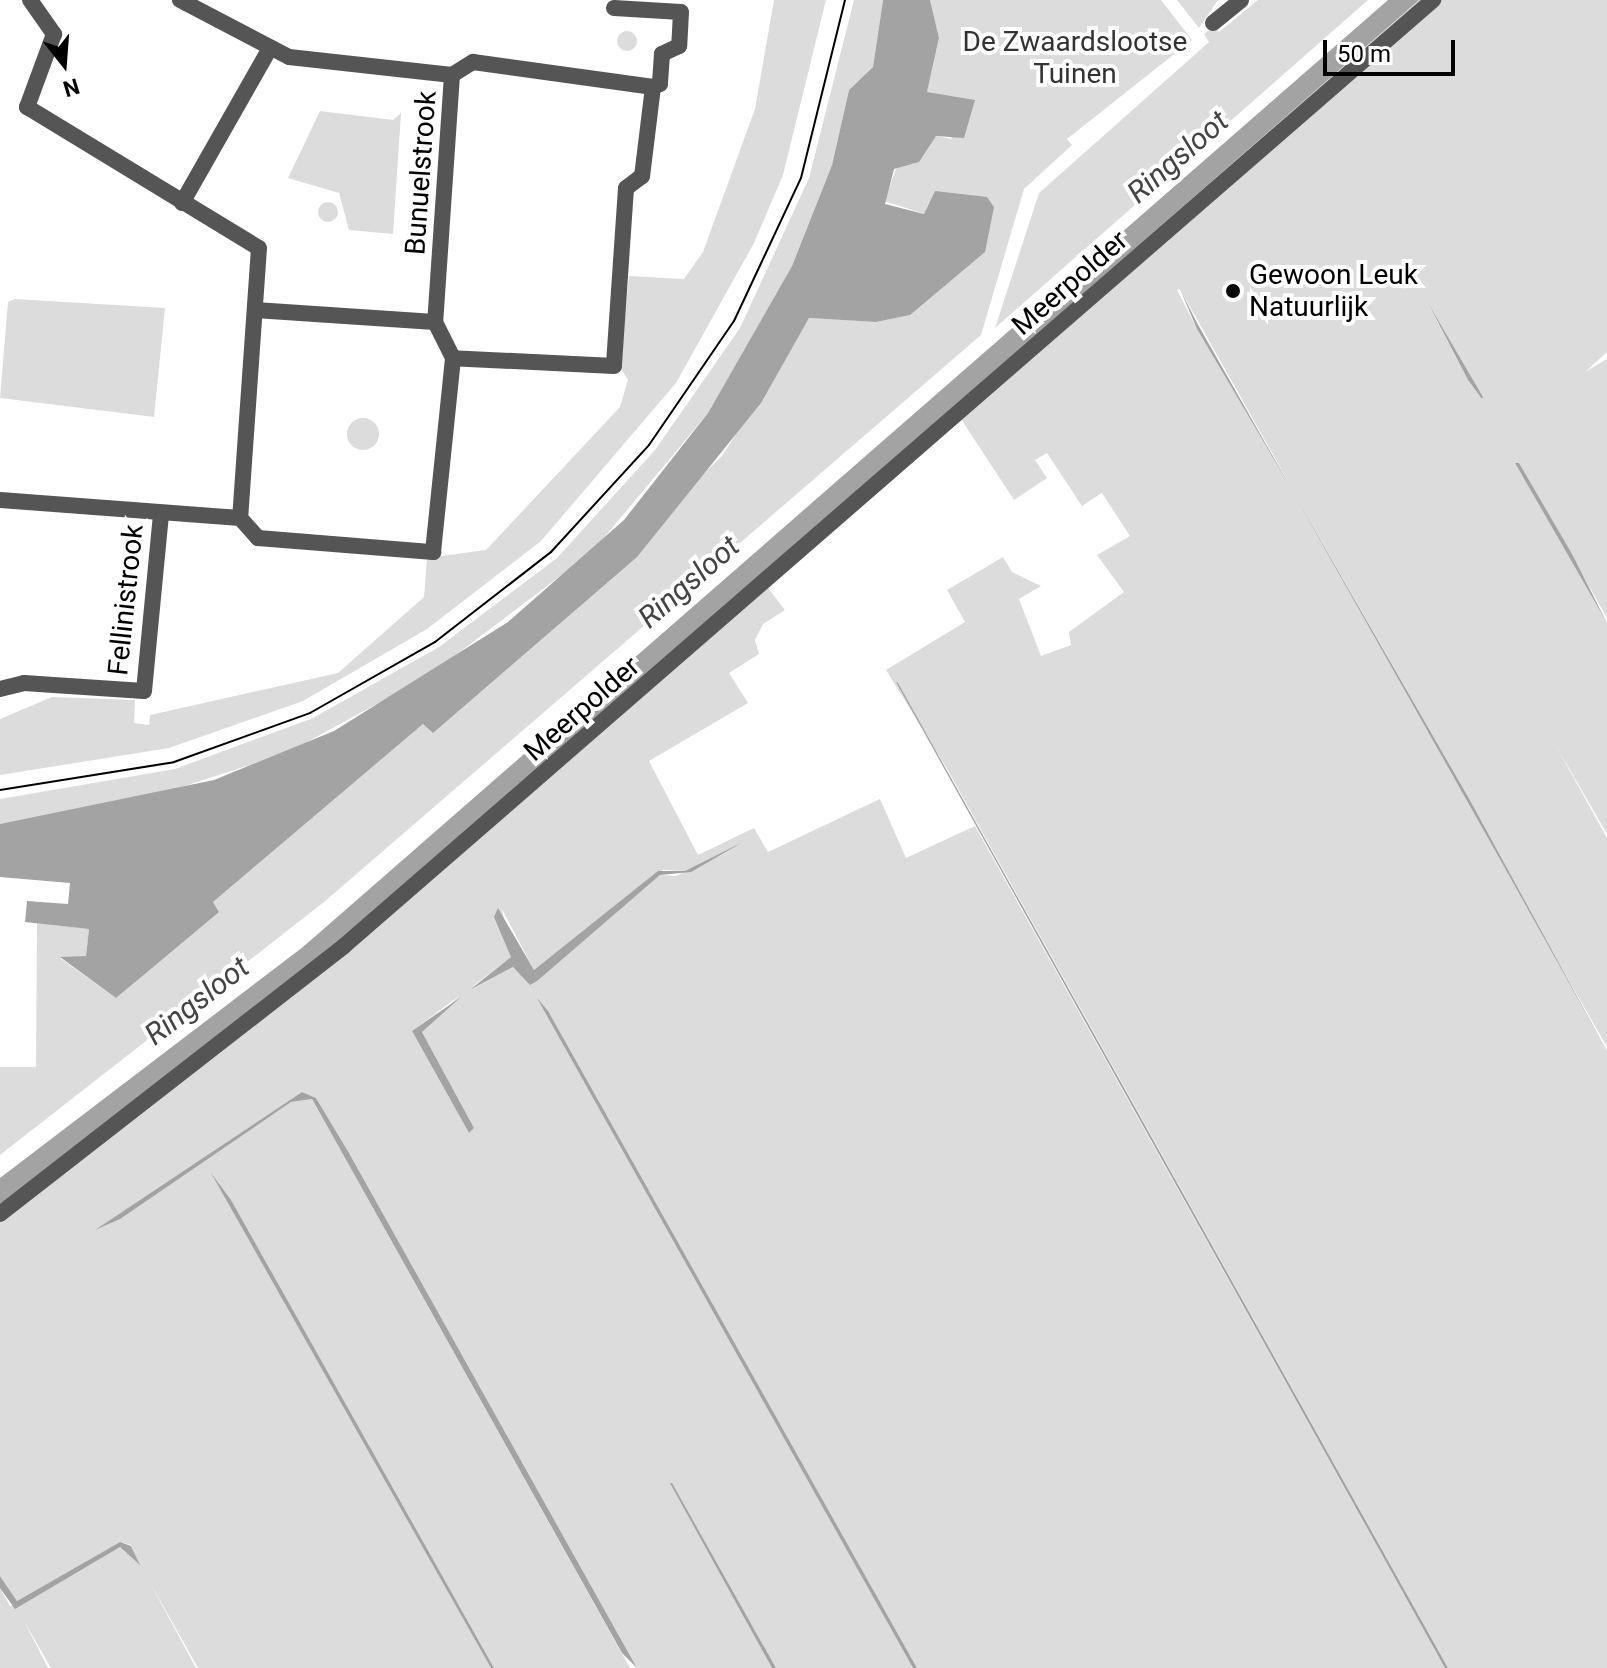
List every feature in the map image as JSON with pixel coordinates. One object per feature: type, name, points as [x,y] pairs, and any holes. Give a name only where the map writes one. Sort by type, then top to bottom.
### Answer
[{"type":"street","points":[[30,0],[54,34],[27,107],[259,248],[240,518]]},
{"type":"street","name":"Bunuelstrook","points":[[180,0],[289,57],[452,75],[435,322]]},
{"type":"street","points":[[1213,23],[1241,0]]},
{"type":"street","name":"Meerpolder","points":[[0,1214],[344,946],[1433,0]]},
{"type":"street","points":[[452,75],[473,62],[653,87],[660,84],[662,54],[679,46],[681,12],[614,8]]},
{"type":"street","points":[[182,203],[270,48]]},
{"type":"street","points":[[453,358],[614,366],[626,188],[642,176],[653,87]]},
{"type":"street","points":[[0,502],[240,518],[258,538],[433,552],[453,358],[435,322],[255,310]]},
{"type":"street","name":"Fellinistrook","points":[[0,689],[24,683],[143,696],[161,514]]},
{"type":"green space","points":[[774,0],[826,0],[783,175],[754,243],[676,383],[541,541],[427,629],[303,701],[169,748],[0,775],[0,719],[52,697],[135,700],[134,723],[149,725],[150,715],[338,673],[424,597],[427,558],[486,550],[620,407],[628,380],[620,367],[629,276],[684,279],[703,252],[755,109]]},
{"type":"green space","points":[[854,0],[883,0],[873,67],[849,90],[832,165],[792,266],[708,413],[592,552],[428,676],[287,753],[147,798],[0,824],[0,799],[175,769],[313,718],[439,647],[557,558],[655,450],[740,328],[809,178]]},
{"type":"green space","name":"De Zwaardslootse Tuinen","points":[[930,0],[1161,0],[1192,40],[1067,139],[1072,145],[1024,189],[981,335],[324,902],[0,1155],[0,1067],[36,1067],[37,923],[89,929],[86,956],[60,958],[116,998],[218,911],[213,902],[424,723],[434,732],[722,456],[809,318],[876,322],[910,315],[929,201],[925,214],[884,201],[898,164],[914,164],[936,136],[952,139],[927,92],[939,38]]},
{"type":"green space","points":[[1177,0],[1218,0],[1199,28]]},
{"type":"green space","points":[[1258,0],[1368,0],[995,328],[1039,193],[1209,42],[1204,34],[1214,27],[1219,32]]},
{"type":"green space","points":[[1419,0],[1607,0],[1607,352],[1585,372],[1607,359],[1607,618],[1519,463],[1515,463],[1607,623],[1607,834],[1555,744],[1607,838],[1607,1047],[1528,909],[1607,1051],[1607,1668],[1448,1668],[946,767],[886,670],[965,622],[947,590],[1003,557],[1012,572],[1041,586],[1019,599],[1041,656],[1071,645],[1069,632],[1124,592],[1097,555],[1130,536],[1102,493],[1082,506],[1047,453],[1035,460],[1047,478],[1014,500],[961,419],[768,588],[785,610],[763,624],[755,640],[759,654],[729,673],[748,703],[649,761],[698,855],[754,828],[768,852],[880,799],[906,858],[975,826],[1445,1668],[917,1668],[538,997],[913,1668],[776,1668],[672,1483],[772,1668],[637,1668],[349,1153],[316,1098],[302,1092],[95,1231],[291,1102],[312,1099],[630,1668],[494,1668],[213,1173],[491,1668],[198,1668],[148,1579],[196,1668],[51,1668],[24,1621],[48,1668],[0,1668],[0,1588],[10,1606],[120,1547],[139,1564],[131,1545],[120,1542],[17,1601],[0,1576],[0,1204]],"holes":[[[1180,289],[1290,485],[1177,290]],[[1428,304],[1482,399],[1468,380]],[[1314,528],[1467,795],[1483,828]],[[745,844],[676,876],[660,875],[530,984],[513,967],[472,987],[511,957],[502,909],[534,970],[663,870],[685,871]],[[459,996],[422,1032],[474,1128],[469,1133],[412,1031]]]},
{"type":"green space","points":[[627,31],[634,34],[637,41],[634,48],[627,51],[620,48],[617,41],[620,34]]},
{"type":"green space","points":[[320,111],[393,120],[401,113],[393,234],[349,230],[339,193],[288,178]]},
{"type":"green space","points":[[328,202],[335,205],[338,212],[335,219],[328,222],[321,219],[318,212],[321,205]]},
{"type":"green space","points":[[15,299],[165,308],[154,417],[0,398],[8,302]]},
{"type":"green space","points":[[363,418],[374,423],[379,434],[374,445],[363,450],[352,445],[347,434],[352,423]]},
{"type":"shaded area","points":[[883,0],[930,0],[939,38],[927,92],[975,100],[964,138],[936,136],[919,162],[894,169],[885,204],[924,214],[935,191],[987,197],[994,207],[985,252],[910,315],[876,322],[809,318],[761,403],[637,557],[433,733],[423,724],[213,902],[219,912],[116,998],[60,957],[86,956],[89,929],[25,922],[27,901],[68,904],[70,883],[0,877],[0,824],[214,780],[334,731],[508,622],[624,520],[708,413],[792,266],[832,165],[849,90],[873,67]]},
{"type":"shaded area","points":[[1388,0],[1419,0],[361,925],[0,1204],[0,1178],[303,947]]},
{"type":"shaded area","points":[[1180,289],[1197,323],[1291,488],[1197,329]]},
{"type":"shaded area","points":[[1428,303],[1483,397],[1482,399],[1468,380]]},
{"type":"shaded area","points":[[1515,463],[1519,463],[1572,554],[1607,623]]},
{"type":"shaded area","points":[[1299,503],[1467,795],[1607,1051],[1501,861]]},
{"type":"shaded area","points":[[898,683],[1448,1668],[1445,1668]]},
{"type":"shaded area","points":[[743,842],[691,872],[660,875],[530,985],[513,967],[471,989],[511,957],[494,917],[498,908],[534,970],[658,871],[685,871]]},
{"type":"shaded area","points":[[461,997],[422,1032],[474,1128],[469,1133],[412,1031]]},
{"type":"shaded area","points":[[537,998],[548,1011],[917,1668],[913,1668]]},
{"type":"shaded area","points":[[302,1092],[316,1098],[349,1153],[637,1668],[622,1653],[312,1099],[291,1102],[120,1219],[95,1230]]},
{"type":"shaded area","points":[[211,1173],[231,1200],[494,1668],[491,1668]]},
{"type":"shaded area","points":[[672,1483],[776,1668],[772,1668]]},
{"type":"shaded area","points":[[120,1542],[131,1546],[140,1565],[120,1547],[15,1609],[0,1588],[0,1576],[17,1601]]},
{"type":"tram line","points":[[0,790],[174,762],[310,713],[435,642],[551,552],[649,445],[734,321],[801,178],[845,0]]},
{"type":"place","name":"Gewoon Leuk Natuurlijk","points":[[1233,291]]},
{"type":"water label","name":"Ringsloot","points":[[1178,157]]},
{"type":"water label","name":"Ringsloot","points":[[689,582]]},
{"type":"water label","name":"Ringsloot","points":[[197,1001]]}]
